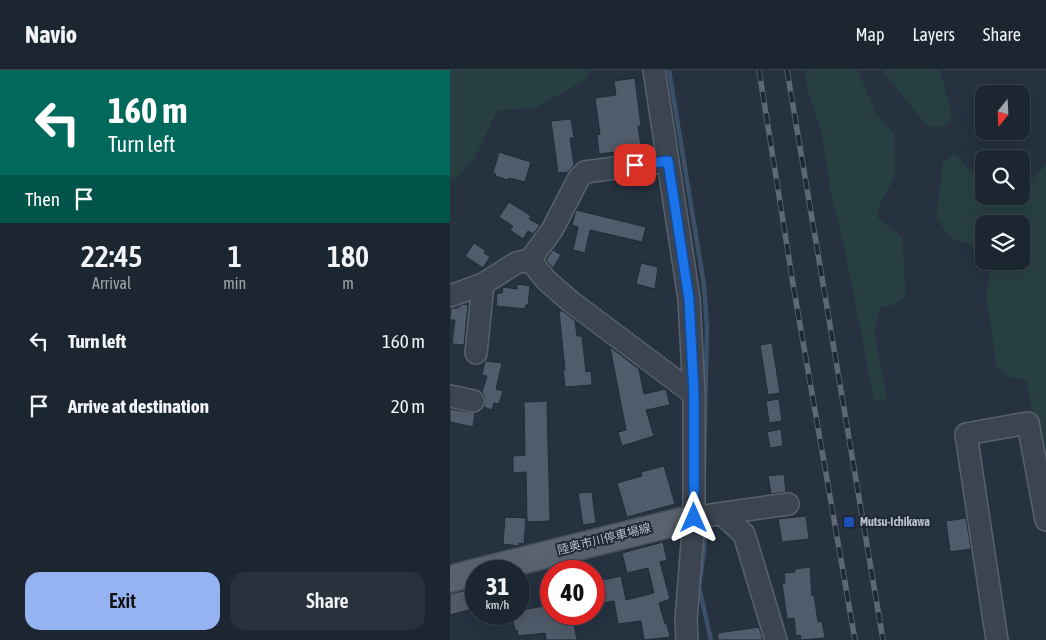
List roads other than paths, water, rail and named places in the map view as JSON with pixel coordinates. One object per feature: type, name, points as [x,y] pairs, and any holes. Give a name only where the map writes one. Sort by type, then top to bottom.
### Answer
[{"type":"main road","name":"陸奥市川停車場線","points":[[526,560],[694,518]]},
{"type":"main road","name":"陸奥市川停車場線","points":[[450,579],[465,575]]},
{"type":"street","points":[[654,70],[689,299],[694,394],[694,518],[686,620],[687,640]]},
{"type":"street","points":[[451,293],[483,284],[516,263],[530,260],[552,230],[579,178],[585,172],[668,161]]},
{"type":"street","points":[[530,260],[546,280],[570,301],[694,394]]},
{"type":"street","points":[[476,353],[483,284]]},
{"type":"street","points":[[450,396],[473,401]]},
{"type":"street","points":[[997,640],[966,434],[1028,423],[1046,520]]},
{"type":"street","name":"陸奥市川停車場線","points":[[694,518],[788,504]]},
{"type":"street","points":[[722,514],[744,534],[776,640]]},
{"type":"waterway","points":[[669,70],[704,285],[707,328],[704,466]]},
{"type":"waterway","points":[[705,521],[704,551],[699,587],[711,640]]},
{"type":"railway","points":[[759,70],[794,290],[855,640]]},
{"type":"railway","points":[[787,70],[883,640]]},
{"type":"place","name":"Mutsu-Ichikawa","points":[[849,522]]}]
